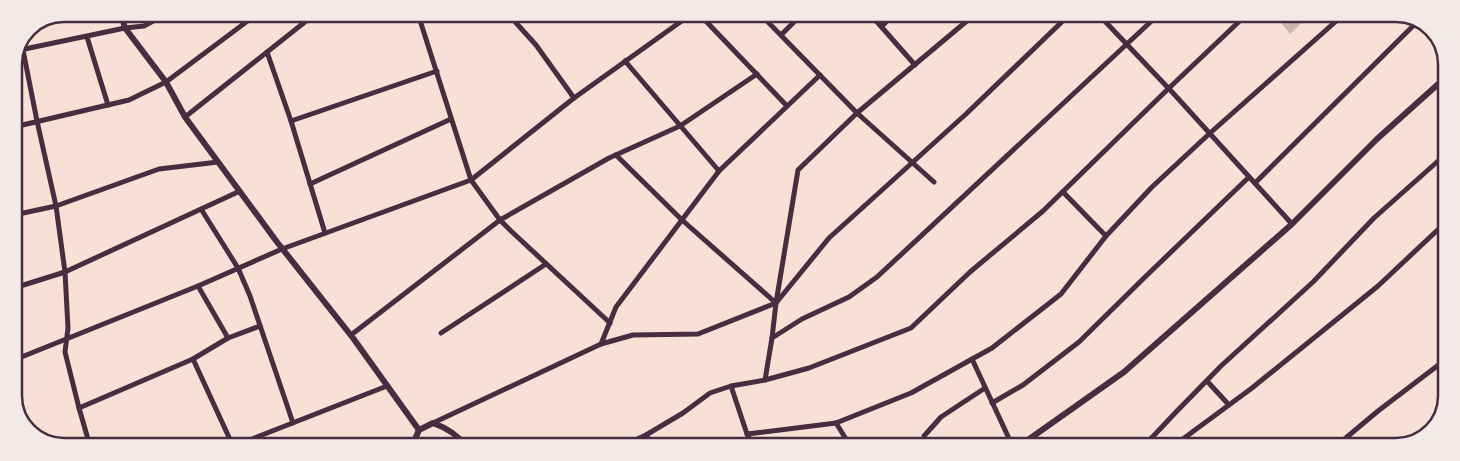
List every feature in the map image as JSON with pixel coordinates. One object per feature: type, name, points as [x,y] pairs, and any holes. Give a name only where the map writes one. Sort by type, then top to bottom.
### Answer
[{"type":"street","points":[[123,22],[125,28],[166,82],[185,117],[282,249],[351,335],[419,430]]},
{"type":"street","points":[[27,47],[144,26],[151,22]]},
{"type":"street","points":[[22,125],[129,100],[166,82],[246,22]]},
{"type":"street","points":[[185,117],[305,22]]},
{"type":"street","points":[[421,22],[471,180],[500,220],[610,323]]},
{"type":"street","points":[[515,22],[536,45],[574,98]]},
{"type":"street","points":[[23,357],[198,286],[282,249],[471,180],[574,98],[680,22]]},
{"type":"street","points":[[707,22],[787,106]]},
{"type":"street","points":[[768,22],[857,113],[934,182]]},
{"type":"street","points":[[781,35],[794,22]]},
{"type":"street","points":[[878,22],[915,65]]},
{"type":"street","points":[[882,26],[886,22]]},
{"type":"street","points":[[765,380],[798,170],[857,113],[966,22]]},
{"type":"street","points":[[416,438],[419,430],[601,344],[633,335],[698,334],[776,303],[829,238],[966,114],[1062,22]]},
{"type":"street","points":[[1106,22],[1292,224]]},
{"type":"street","points":[[772,338],[802,318],[849,297],[877,277],[1150,22]]},
{"type":"street","points":[[641,438],[683,413],[710,393],[809,368],[911,328],[970,272],[1043,212],[1239,22]]},
{"type":"street","points":[[747,434],[836,423],[911,393],[992,348],[1062,294],[1106,236],[1152,187],[1336,22]]},
{"type":"street","points":[[1255,183],[1413,27]]},
{"type":"street","points":[[88,36],[108,105]]},
{"type":"street","points":[[267,52],[291,121],[325,233]]},
{"type":"street","points":[[23,57],[56,206],[65,272],[68,328],[66,352],[88,438]]},
{"type":"street","points":[[625,61],[719,171]]},
{"type":"street","points":[[291,121],[437,71]]},
{"type":"street","points":[[351,335],[500,220],[616,155],[680,126],[757,74]]},
{"type":"street","points":[[601,344],[616,307],[719,171],[820,75]]},
{"type":"street","points":[[1031,438],[1124,372],[1292,224],[1377,139],[1437,85]]},
{"type":"street","points":[[310,184],[451,119]]},
{"type":"street","points":[[616,155],[682,220],[776,303]]},
{"type":"street","points":[[22,213],[56,206],[160,169],[218,162]]},
{"type":"street","points":[[1152,438],[1207,380],[1313,282],[1374,218],[1437,162]]},
{"type":"street","points":[[992,403],[1023,385],[1079,342],[1249,177]]},
{"type":"street","points":[[23,285],[65,272],[240,191]]},
{"type":"street","points":[[1063,192],[1106,236]]},
{"type":"street","points":[[201,209],[238,268],[250,296],[293,422]]},
{"type":"street","points":[[1184,438],[1252,388],[1378,286],[1438,231]]},
{"type":"street","points":[[440,333],[546,264]]},
{"type":"street","points":[[198,286],[228,338]]},
{"type":"street","points":[[79,408],[193,359],[228,338],[260,326]]},
{"type":"street","points":[[193,359],[229,438]]},
{"type":"street","points":[[972,359],[1009,438]]},
{"type":"street","points":[[1346,438],[1438,365]]},
{"type":"street","points":[[1207,380],[1229,405]]},
{"type":"street","points":[[253,438],[387,386]]},
{"type":"street","points":[[732,386],[749,438]]},
{"type":"street","points":[[924,438],[941,417],[985,388]]},
{"type":"street","points":[[433,423],[446,428],[460,438]]},
{"type":"street","points":[[836,423],[846,438]]},
{"type":"building","points":[[1281,22],[1303,22],[1290,34]]}]
